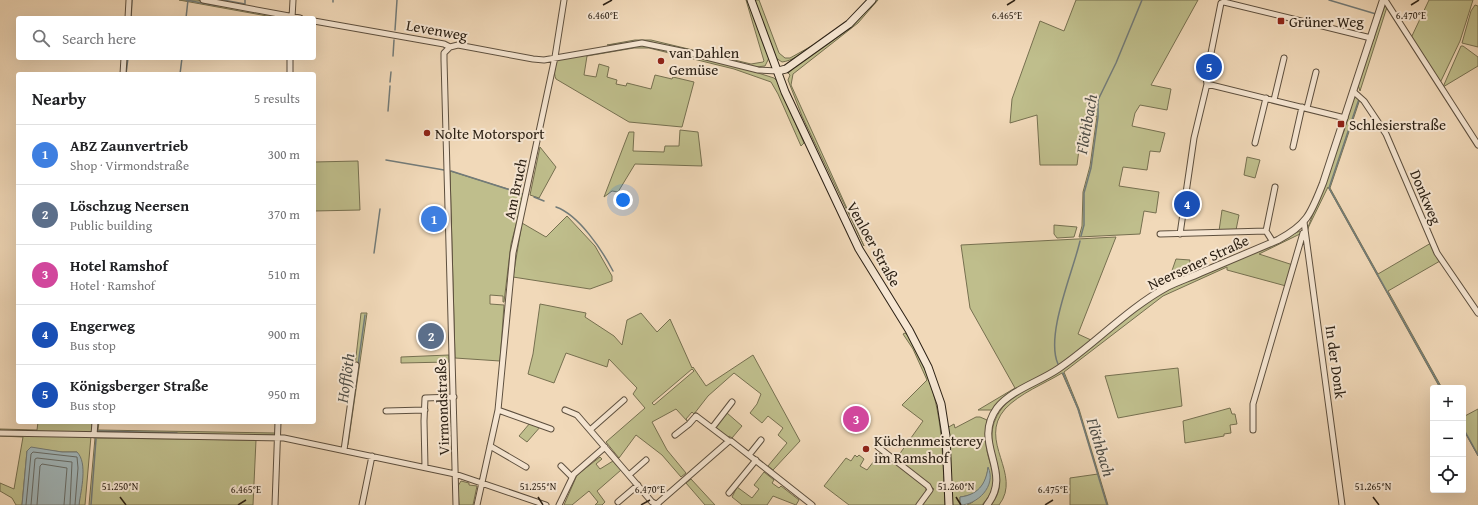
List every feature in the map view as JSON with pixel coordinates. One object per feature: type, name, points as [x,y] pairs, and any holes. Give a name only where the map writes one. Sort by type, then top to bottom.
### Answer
[{"type":"main road","name":"Venloer Straße","points":[[751,0],[786,92],[858,248],[909,330],[928,367],[941,404],[946,436],[949,505]]},
{"type":"main road","points":[[778,71],[786,69],[849,24],[872,0]]},
{"type":"street","points":[[128,16],[129,0]]},
{"type":"street","points":[[203,0],[287,16]]},
{"type":"street","points":[[292,0],[292,16]]},
{"type":"street","name":"Am Bruch","points":[[477,505],[498,410],[514,253],[555,57],[564,0]]},
{"type":"street","points":[[1384,0],[1478,145]]},
{"type":"street","name":"Neersener Straße","points":[[1253,430],[1253,404],[1300,247],[1304,225],[1323,183],[1384,0]]},
{"type":"street","points":[[1180,234],[1194,138],[1207,84],[1206,78],[1221,4],[1224,2],[1371,38]]},
{"type":"street","name":"Levenweg","points":[[316,21],[436,42],[450,47],[458,45],[533,59],[544,60],[555,57]]},
{"type":"street","points":[[555,57],[642,43],[686,52],[758,70],[778,71]]},
{"type":"street","name":"Virmondstraße","points":[[450,47],[444,53],[444,60],[456,505]]},
{"type":"street","points":[[1274,100],[1284,58]]},
{"type":"street","points":[[123,72],[124,60]]},
{"type":"street","points":[[290,60],[290,72]]},
{"type":"street","points":[[1293,147],[1316,72]]},
{"type":"street","points":[[1207,84],[1345,118]]},
{"type":"street","name":"Donkweg","points":[[1354,92],[1364,101],[1386,134],[1437,253],[1478,313]]},
{"type":"street","points":[[1254,143],[1266,98]]},
{"type":"street","points":[[1273,242],[1266,231],[1275,187]]},
{"type":"street","name":"Neersener Straße","points":[[986,505],[995,493],[998,482],[997,472],[988,442],[989,428],[993,415],[1006,399],[1058,369],[1150,298],[1168,287],[1273,242],[1304,225]]},
{"type":"street","name":"In der Donk","points":[[1304,225],[1342,505]]},
{"type":"street","points":[[1160,234],[1266,231]]},
{"type":"street","points":[[344,450],[356,365]]},
{"type":"street","points":[[425,467],[424,421],[426,398],[454,397]]},
{"type":"street","points":[[590,430],[624,400]]},
{"type":"street","points":[[712,428],[732,402]]},
{"type":"street","points":[[386,411],[425,410]]},
{"type":"street","points":[[498,410],[551,429]]},
{"type":"street","points":[[566,410],[577,415],[652,502],[658,504],[728,441]]},
{"type":"street","points":[[674,435],[689,424],[696,416],[728,441],[731,441],[756,460],[812,505]]},
{"type":"street","points":[[94,424],[94,435]]},
{"type":"street","points":[[275,505],[278,424]]},
{"type":"street","points":[[0,433],[277,438],[344,450],[455,474],[546,505]]},
{"type":"street","points":[[749,455],[761,440]]},
{"type":"street","points":[[490,446],[526,467]]},
{"type":"street","points":[[559,505],[572,477],[605,447]]},
{"type":"street","points":[[878,447],[928,486],[930,490],[919,505]]},
{"type":"street","points":[[362,505],[372,456]]},
{"type":"street","points":[[629,476],[646,460]]},
{"type":"street","points":[[729,494],[756,460]]},
{"type":"street","points":[[561,466],[572,477]]},
{"type":"street","points":[[618,502],[638,485]]},
{"type":"shaded area","points":[[179,0],[197,0],[279,16],[267,16]]},
{"type":"shaded area","points":[[746,0],[748,0],[769,58],[765,66],[756,67],[647,41],[607,45],[635,40],[651,40],[751,64],[763,62],[764,61]]},
{"type":"shaded area","points":[[754,0],[759,0],[779,53],[785,58],[790,58],[817,43],[853,18],[809,50],[790,60],[782,62],[776,58]]},
{"type":"shaded area","points":[[874,0],[878,0],[858,23],[793,74],[791,85],[864,246],[802,116],[788,80],[790,75],[788,73]]},
{"type":"shaded area","points":[[1076,0],[1198,0],[1151,85],[1171,89],[1167,110],[1140,105],[1135,113],[1132,126],[1165,133],[1160,152],[1150,151],[1147,170],[1123,167],[1119,186],[1159,192],[1156,213],[1144,211],[1140,234],[1079,237],[1082,226],[1083,192],[1090,166],[1097,116],[1083,118],[1077,165],[1040,165],[1037,115],[1010,123],[1012,99],[1040,21],[1064,31]]},
{"type":"shaded area","points":[[1429,0],[1473,0],[1460,41],[1440,83],[1411,38]]},
{"type":"shaded area","points":[[1385,5],[1387,7],[1360,91],[1358,85]]},
{"type":"shaded area","points":[[1475,5],[1478,6],[1478,47],[1462,43],[1471,11]]},
{"type":"shaded area","points":[[641,45],[739,67],[774,78],[777,81],[804,143],[801,146],[778,94],[771,82],[734,69],[649,48],[634,48],[587,56],[584,75],[596,77],[599,64],[609,67],[607,77],[617,80],[616,84],[626,86],[627,83],[651,89],[655,75],[672,79],[673,77],[694,82],[682,127],[629,122],[556,79],[555,68],[559,58]]},
{"type":"shaded area","points":[[1461,46],[1478,57],[1478,66],[1443,87]]},
{"type":"shaded area","points":[[1356,96],[1360,99],[1330,188],[1378,274],[1431,243],[1440,261],[1388,291],[1440,385],[1438,385],[1328,187],[1307,232],[1307,230],[1344,131],[1354,97]]},
{"type":"shaded area","points":[[680,130],[698,132],[702,166],[635,164],[618,192],[612,191],[604,197],[629,132],[634,132],[633,151],[664,152],[665,146],[679,146]]},
{"type":"shaded area","points":[[540,147],[556,167],[539,198],[530,195]]},
{"type":"shaded area","points":[[1247,157],[1260,160],[1255,178],[1244,175]]},
{"type":"shaded area","points":[[358,161],[360,210],[316,211],[316,162]]},
{"type":"shaded area","points":[[450,171],[524,194],[511,244],[504,302],[503,296],[490,295],[490,304],[504,305],[500,361],[455,358]]},
{"type":"shaded area","points":[[1222,210],[1239,215],[1236,230],[1219,231]]},
{"type":"shaded area","points":[[567,216],[595,246],[612,276],[612,281],[590,289],[513,277],[522,223],[546,237]]},
{"type":"shaded area","points":[[1054,225],[1077,227],[1074,237],[1057,238],[1054,234]]},
{"type":"shaded area","points":[[1300,231],[1302,233],[1259,254],[1293,265],[1286,286],[1227,270],[1227,267],[1163,296],[1064,372],[1079,409],[1108,505],[1070,505],[1070,478],[1098,474],[1078,409],[1062,373],[1032,389],[1011,403],[1005,409],[998,421],[996,433],[997,445],[1006,481],[1005,493],[999,505],[991,505],[998,492],[1000,480],[992,443],[992,430],[997,415],[1009,400],[1161,293]]},
{"type":"shaded area","points":[[1116,237],[1078,334],[1091,340],[1157,289],[1167,285],[1176,259],[1190,260],[1189,274],[1167,286],[1058,367],[998,403],[992,410],[978,410],[1015,388],[970,308],[961,245]]},
{"type":"shaded area","points":[[540,304],[586,313],[585,317],[614,336],[622,345],[627,320],[641,313],[657,332],[670,319],[692,368],[693,367],[706,386],[753,355],[800,441],[773,470],[768,466],[787,443],[778,435],[783,428],[768,416],[762,423],[750,413],[757,404],[761,394],[734,373],[708,396],[694,414],[692,412],[686,419],[688,422],[676,409],[652,422],[667,450],[686,473],[681,477],[662,455],[636,435],[619,458],[606,442],[645,408],[633,394],[637,388],[609,359],[607,367],[566,353],[554,383],[528,374],[533,354]],"holes":[[[692,369],[694,371],[654,405],[652,403]]]},
{"type":"shaded area","points":[[361,313],[367,313],[348,445],[346,444]]},
{"type":"shaded area","points":[[905,333],[913,343],[933,393],[942,447],[945,505],[920,505],[934,489],[896,459],[923,421],[902,405],[927,380],[913,349],[903,334]]},
{"type":"shaded area","points":[[449,355],[449,362],[401,363],[401,357]]},
{"type":"shaded area","points":[[1178,368],[1182,406],[1118,418],[1105,376]]},
{"type":"shaded area","points":[[1230,408],[1232,414],[1235,414],[1237,424],[1230,425],[1231,433],[1224,434],[1224,436],[1185,443],[1183,421]]},
{"type":"shaded area","points":[[1478,409],[1478,456],[1466,434],[1466,415]]},
{"type":"shaded area","points":[[727,413],[742,426],[732,438],[729,436],[727,438],[715,428]]},
{"type":"shaded area","points":[[976,417],[987,420],[986,445],[994,482],[989,497],[982,505],[967,505],[973,502],[986,489],[988,468],[983,485],[976,492],[960,497],[960,505],[952,505],[947,428],[954,424],[955,428]]},
{"type":"shaded area","points":[[530,423],[541,426],[527,442],[519,436]]},
{"type":"shaded area","points":[[38,424],[92,424],[92,434],[0,431],[0,429],[37,430]]},
{"type":"shaded area","points":[[96,424],[99,424],[98,430],[275,433],[275,435],[95,433]]},
{"type":"shaded area","points":[[0,434],[91,436],[85,505],[79,505],[82,468],[77,452],[62,452],[31,448],[27,451],[22,505],[16,505],[12,498],[0,491],[0,483],[14,489],[23,437],[0,436]]},
{"type":"shaded area","points":[[95,438],[256,440],[253,505],[89,505]]},
{"type":"shaded area","points":[[881,452],[926,487],[926,493],[916,505],[849,505],[824,486],[846,458],[851,461],[855,455],[857,457],[859,455],[864,459],[860,466],[867,470]]},
{"type":"shaded area","points":[[600,457],[602,459],[596,464],[600,469],[613,461],[621,470],[597,491],[605,502],[602,505],[595,505],[598,502],[589,491],[572,505],[564,505],[577,475]]},
{"type":"shaded area","points":[[764,472],[774,480],[772,483],[779,488],[781,486],[799,500],[796,505],[773,496],[767,505],[742,505],[732,497],[737,487],[752,498],[759,489],[754,485]]},
{"type":"shaded area","points":[[691,479],[715,505],[705,505],[686,483]]},
{"type":"shaded area","points":[[461,481],[469,483],[469,485],[477,486],[473,505],[459,505],[458,486]]},
{"type":"water","points":[[31,447],[62,452],[77,452],[82,463],[83,470],[79,505],[22,505],[27,451]]},
{"type":"water","points":[[988,467],[990,481],[984,493],[973,502],[960,505],[960,497],[971,494],[983,484]]},
{"type":"waterway","points":[[131,16],[132,0]]},
{"type":"waterway","points":[[186,0],[218,6]]},
{"type":"waterway","points":[[186,16],[188,0]]},
{"type":"waterway","points":[[223,0],[245,4],[245,0]]},
{"type":"waterway","name":"Hofflöth","points":[[395,30],[397,0]]},
{"type":"waterway","name":"Flöthbach","points":[[1081,236],[1084,225],[1084,193],[1091,168],[1098,117],[1098,100],[1116,63],[1142,0]]},
{"type":"waterway","points":[[1329,0],[1376,14],[1375,16]]},
{"type":"waterway","name":"Hofflöth","points":[[393,56],[394,40]]},
{"type":"waterway","points":[[126,72],[128,60]]},
{"type":"waterway","points":[[180,72],[182,60]]},
{"type":"waterway","name":"Hofflöth","points":[[390,82],[391,72]]},
{"type":"waterway","name":"Hofflöth","points":[[388,111],[390,86]]},
{"type":"waterway","points":[[1359,99],[1329,188],[1439,385]]},
{"type":"waterway","points":[[386,160],[444,170]]},
{"type":"waterway","points":[[451,171],[523,194]]},
{"type":"waterway","points":[[534,197],[544,201]]},
{"type":"waterway","points":[[556,207],[565,211],[581,225],[603,253],[613,271]]},
{"type":"waterway","name":"Hofflöth","points":[[374,253],[380,209]]},
{"type":"waterway","name":"Flöthbach","points":[[1058,364],[1055,352],[1057,321],[1080,241]]},
{"type":"waterway","name":"Hofflöth","points":[[358,365],[365,315]]},
{"type":"waterway","name":"Flöthbach","points":[[1063,373],[1078,409],[1107,505]]},
{"type":"waterway","points":[[97,431],[177,433]]},
{"type":"waterway","points":[[1466,433],[1478,455]]},
{"type":"waterway","points":[[91,505],[96,439]]},
{"type":"place","name":"Grüner Weg","points":[[1281,21]]},
{"type":"place","name":"van Dahlen Gemüse","points":[[661,61]]},
{"type":"place","name":"Königsberger Straße","points":[[1209,67]]},
{"type":"place","name":"Schlesierstraße","points":[[1341,124]]},
{"type":"place","name":"Nolte Motorsport","points":[[427,133]]},
{"type":"place","name":"Engerweg","points":[[1187,204]]},
{"type":"place","name":"ABZ Zaunvertrieb","points":[[434,219]]},
{"type":"place","name":"Löschzug Neersen","points":[[431,336]]},
{"type":"place","name":"Hotel Ramshof","points":[[856,419]]},
{"type":"place","name":"Küchenmeisterey im Ramshof","points":[[866,449]]}]
